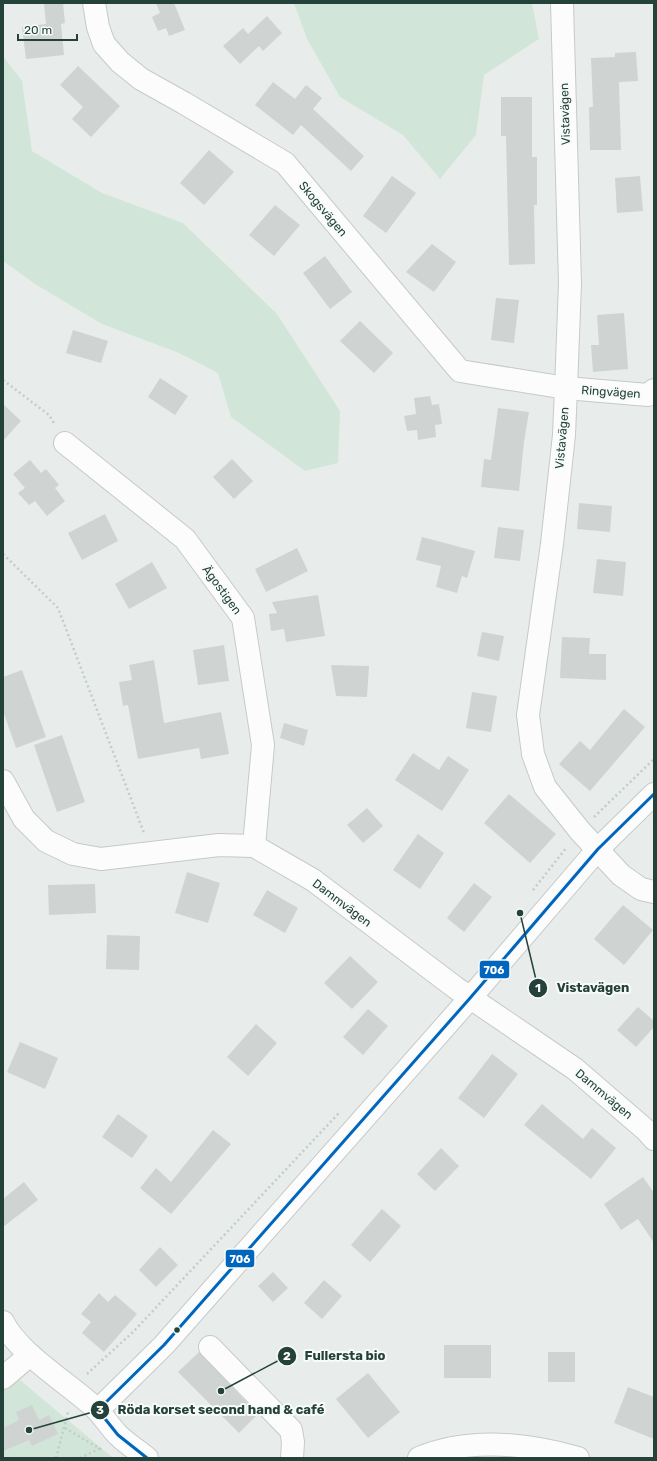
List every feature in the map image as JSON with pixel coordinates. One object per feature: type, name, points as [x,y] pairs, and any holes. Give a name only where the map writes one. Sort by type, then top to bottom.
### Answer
[{"type":"street","name":"Skogsvägen","points":[[94,3],[98,27],[104,44],[120,62],[141,80],[184,103],[285,163],[460,371],[566,388]]},
{"type":"street","name":"Vistavägen","points":[[562,3],[570,283],[564,435],[552,544],[528,716],[533,754],[545,787],[580,831],[621,875],[641,889],[654,892]]},
{"type":"street","name":"Ringvägen","points":[[566,388],[648,395],[654,390]]},
{"type":"street","name":"Ägostigen","points":[[65,443],[185,539],[243,618],[263,745],[254,846]]},
{"type":"street","name":"Dammvägen","points":[[3,781],[24,819],[46,841],[73,854],[101,859],[219,845],[254,846],[313,880],[456,988],[575,1069],[647,1130],[654,1139]]},
{"type":"street","points":[[98,1410],[164,1345],[471,997],[598,849],[654,794]]},
{"type":"street","points":[[3,1322],[6,1329],[30,1355],[72,1387],[98,1410],[118,1435],[147,1458]]},
{"type":"street","points":[[210,1347],[291,1430],[293,1442],[292,1458]]},
{"type":"street","points":[[3,1378],[30,1355]]},
{"type":"street","points":[[419,1458],[438,1450],[487,1444],[548,1450],[578,1458]]},
{"type":"path","points":[[3,380],[49,415],[65,443]]},
{"type":"path","points":[[3,554],[58,608],[151,853]]},
{"type":"path","points":[[531,893],[580,831],[654,759]]},
{"type":"path","points":[[56,1458],[65,1428],[72,1387],[133,1332],[340,1112]]},
{"type":"path","points":[[65,1428],[100,1448]]},
{"type":"green space","points":[[294,3],[532,3],[539,39],[484,75],[476,135],[440,179],[403,135],[340,97],[307,39]]},
{"type":"green space","points":[[3,56],[22,81],[32,151],[102,193],[183,223],[277,314],[340,411],[338,463],[305,471],[231,417],[218,373],[179,353],[102,324],[35,284],[3,261]]},
{"type":"green space","points":[[14,1375],[113,1458],[3,1458],[3,1384]]},
{"type":"building","points":[[63,3],[65,23],[61,24],[64,55],[26,59],[22,27],[46,24],[44,4]]},
{"type":"building","points":[[156,3],[174,3],[185,30],[169,36],[166,28],[158,31],[152,17],[160,13]]},
{"type":"building","points":[[267,16],[282,33],[263,51],[259,46],[240,64],[223,46],[243,28],[248,34]]},
{"type":"building","points":[[636,52],[638,81],[619,82],[621,150],[590,150],[589,107],[593,107],[591,58],[615,57],[615,53]]},
{"type":"building","points":[[78,66],[120,106],[91,137],[72,119],[83,107],[60,85]]},
{"type":"building","points":[[273,82],[295,99],[306,85],[322,98],[313,109],[364,156],[351,171],[301,125],[293,135],[255,105]]},
{"type":"building","points":[[501,97],[532,97],[532,157],[537,157],[537,205],[534,205],[535,264],[509,265],[506,136],[501,136]]},
{"type":"building","points":[[209,150],[234,172],[204,205],[180,183]]},
{"type":"building","points":[[392,176],[416,193],[386,233],[363,216]]},
{"type":"building","points":[[640,176],[643,211],[617,213],[615,178]]},
{"type":"building","points":[[275,205],[300,225],[274,256],[249,235]]},
{"type":"building","points":[[432,244],[456,262],[434,292],[406,272]]},
{"type":"building","points":[[325,256],[352,292],[330,309],[303,273]]},
{"type":"building","points":[[496,298],[519,300],[514,343],[491,340]]},
{"type":"building","points":[[624,313],[628,369],[593,372],[591,345],[599,345],[597,315]]},
{"type":"building","points":[[360,321],[393,353],[374,373],[340,341]]},
{"type":"building","points":[[73,330],[108,341],[101,363],[66,353]]},
{"type":"building","points":[[160,378],[188,396],[175,415],[148,397]]},
{"type":"building","points":[[430,396],[432,405],[439,404],[442,424],[435,425],[436,437],[418,440],[417,430],[407,431],[404,416],[416,414],[414,398]]},
{"type":"building","points":[[3,404],[21,421],[3,441]]},
{"type":"building","points":[[498,408],[529,412],[519,491],[481,487],[484,459],[491,460]]},
{"type":"building","points":[[232,459],[253,481],[234,499],[213,477]]},
{"type":"building","points":[[30,460],[41,473],[46,469],[59,485],[55,488],[65,501],[47,516],[35,501],[29,505],[18,493],[25,488],[13,474]]},
{"type":"building","points":[[579,503],[612,506],[610,532],[577,529]]},
{"type":"building","points":[[105,514],[118,541],[82,560],[68,533]]},
{"type":"building","points":[[498,527],[524,530],[520,561],[494,558]]},
{"type":"building","points":[[422,537],[475,551],[467,578],[462,576],[457,593],[436,587],[441,566],[416,560]]},
{"type":"building","points":[[297,548],[308,571],[266,592],[255,569]]},
{"type":"building","points":[[597,559],[626,562],[623,596],[593,593]]},
{"type":"building","points":[[152,562],[167,588],[129,609],[115,584]]},
{"type":"building","points":[[318,595],[325,636],[286,642],[284,629],[271,631],[269,614],[277,613],[272,602]]},
{"type":"building","points":[[482,632],[504,636],[499,661],[477,656]]},
{"type":"building","points":[[562,637],[590,638],[589,654],[606,654],[606,680],[560,678]]},
{"type":"building","points":[[224,645],[229,681],[198,685],[193,650]]},
{"type":"building","points":[[154,660],[164,723],[221,712],[229,754],[201,759],[199,748],[138,759],[128,705],[123,706],[119,682],[132,680],[129,665]]},
{"type":"building","points":[[331,665],[369,666],[367,697],[336,696]]},
{"type":"building","points":[[22,670],[46,737],[16,748],[3,711],[3,677]]},
{"type":"building","points":[[472,692],[497,696],[491,732],[466,728]]},
{"type":"building","points":[[624,709],[645,727],[590,791],[559,764],[580,741],[590,750]]},
{"type":"building","points":[[284,723],[308,730],[304,746],[280,738]]},
{"type":"building","points":[[62,735],[85,802],[57,812],[34,745]]},
{"type":"building","points":[[413,753],[439,770],[448,756],[469,770],[442,811],[395,780]]},
{"type":"building","points":[[509,794],[556,834],[530,863],[484,823]]},
{"type":"building","points":[[367,808],[383,826],[363,843],[347,825]]},
{"type":"building","points":[[418,834],[444,853],[420,889],[393,870]]},
{"type":"building","points":[[187,872],[220,883],[208,923],[175,913]]},
{"type":"building","points":[[474,883],[492,897],[464,932],[447,918]]},
{"type":"building","points":[[95,884],[96,913],[49,915],[48,885]]},
{"type":"building","points":[[267,890],[298,908],[285,933],[253,915]]},
{"type":"building","points":[[623,905],[653,930],[624,965],[594,939]]},
{"type":"building","points":[[107,935],[140,936],[139,970],[106,969]]},
{"type":"building","points":[[350,956],[378,982],[352,1009],[324,983]]},
{"type":"building","points":[[638,1007],[654,1021],[654,1027],[636,1047],[617,1030]]},
{"type":"building","points":[[368,1009],[388,1026],[363,1055],[343,1037]]},
{"type":"building","points":[[256,1024],[277,1043],[248,1076],[227,1057]]},
{"type":"building","points":[[20,1042],[58,1058],[45,1089],[7,1072]]},
{"type":"building","points":[[492,1054],[518,1074],[484,1118],[458,1098]]},
{"type":"building","points":[[542,1104],[583,1139],[592,1128],[616,1148],[591,1179],[524,1125]]},
{"type":"building","points":[[118,1114],[148,1136],[132,1158],[102,1137]]},
{"type":"building","points":[[213,1130],[231,1144],[171,1214],[140,1188],[156,1168],[171,1182]]},
{"type":"building","points":[[441,1148],[459,1166],[435,1191],[417,1174]]},
{"type":"building","points":[[643,1177],[654,1193],[654,1243],[638,1219],[621,1230],[604,1204]]},
{"type":"building","points":[[24,1182],[38,1200],[3,1227],[3,1199]]},
{"type":"building","points":[[382,1209],[401,1226],[370,1262],[351,1245]]},
{"type":"building","points":[[160,1247],[178,1265],[156,1287],[139,1270]]},
{"type":"building","points":[[273,1272],[288,1288],[273,1302],[258,1286]]},
{"type":"building","points":[[324,1280],[342,1296],[322,1319],[304,1303]]},
{"type":"building","points":[[99,1293],[108,1302],[115,1295],[137,1314],[104,1352],[82,1333],[91,1322],[81,1314]]},
{"type":"building","points":[[444,1345],[491,1345],[491,1378],[444,1378]]},
{"type":"building","points":[[199,1352],[258,1414],[239,1433],[178,1372]]},
{"type":"building","points":[[548,1352],[575,1352],[575,1382],[548,1382]]},
{"type":"building","points":[[368,1373],[400,1412],[368,1438],[336,1399]]},
{"type":"building","points":[[628,1387],[654,1397],[654,1439],[614,1423]]},
{"type":"building","points":[[32,1405],[39,1420],[49,1415],[58,1434],[32,1446],[29,1440],[3,1451],[3,1428],[19,1420],[16,1412]]},
{"type":"transit line","name":"706","points":[[98,1410],[164,1345],[471,997],[598,849],[654,794]]},
{"type":"transit line","name":"706","points":[[98,1410],[118,1435],[147,1458]]},
{"type":"place","name":"Vistavägen","points":[[520,913]]},
{"type":"place","name":"Fullersta bio","points":[[221,1391]]},
{"type":"place","name":"Röda korset second hand & café","points":[[29,1430]]}]
